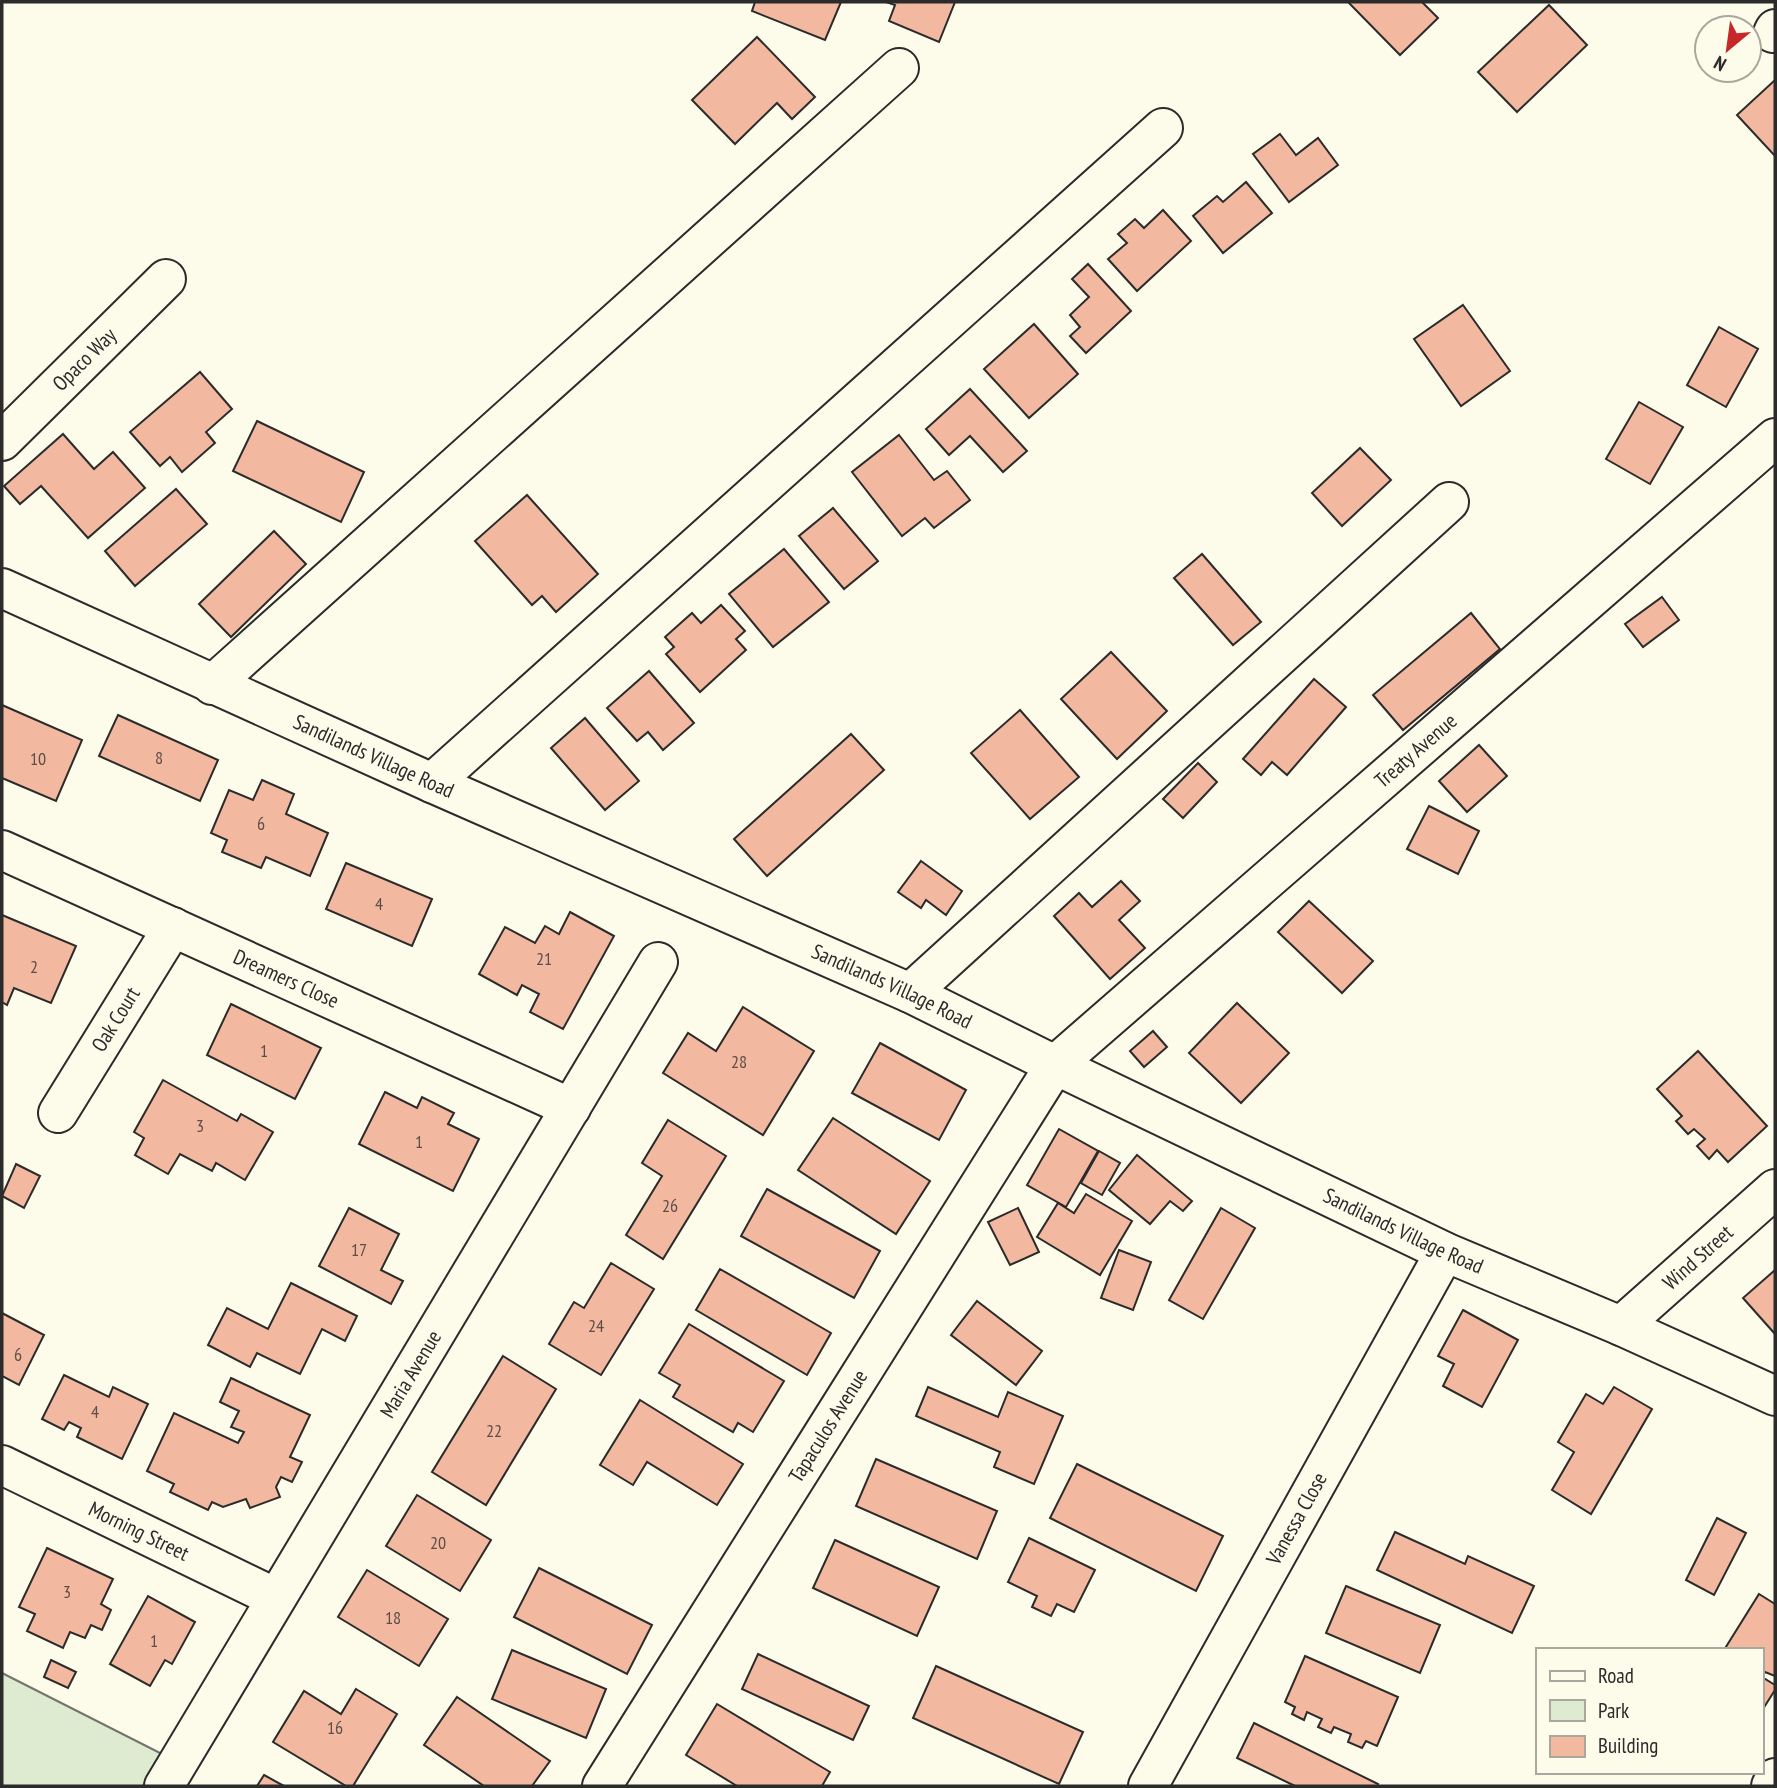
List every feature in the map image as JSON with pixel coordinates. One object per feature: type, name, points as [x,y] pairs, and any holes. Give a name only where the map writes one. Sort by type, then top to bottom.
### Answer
[{"type":"street","points":[[212,685],[899,68]]},
{"type":"street","points":[[432,783],[1163,128]]},
{"type":"street","name":"Opaco Way","points":[[2,440],[166,279]]},
{"type":"street","name":"Treaty Avenue","points":[[1055,1065],[1775,438]]},
{"type":"street","points":[[910,993],[1449,502]]},
{"type":"street","name":"Sandilands Village Road","points":[[2,588],[212,685],[910,993],[1445,1252],[1621,1326],[1775,1396]]},
{"type":"street","name":"Dreamers Close","points":[[2,849],[571,1108]]},
{"type":"street","name":"Oak Court","points":[[58,1112],[173,927]]},
{"type":"street","name":"Maria Avenue","points":[[164,1786],[658,962]]},
{"type":"street","name":"Tapaculos Avenue","points":[[603,1786],[1055,1065]]},
{"type":"street","name":"Wind Street","points":[[1621,1326],[1775,1189]]},
{"type":"street","name":"Vanessa Close","points":[[1148,1786],[1445,1252]]},
{"type":"street","name":"Morning Street","points":[[2,1465],[276,1598]]},
{"type":"street","points":[[1771,1786],[1775,1778]]},
{"type":"green space","points":[[2,1673],[162,1754],[143,1786],[2,1786]]},
{"type":"building","points":[[755,2],[841,2],[825,40],[752,11]]},
{"type":"building","points":[[886,2],[955,2],[939,42],[889,21],[895,5]]},
{"type":"building","points":[[1348,2],[1422,2],[1438,18],[1400,55]]},
{"type":"building","points":[[1549,5],[1587,45],[1517,112],[1478,72]]},
{"type":"building","points":[[757,37],[815,97],[792,119],[777,103],[735,144],[692,100]]},
{"type":"building","points":[[1775,80],[1775,156],[1737,115]]},
{"type":"building","points":[[1280,134],[1296,155],[1318,138],[1338,165],[1289,202],[1253,154]]},
{"type":"building","points":[[1246,182],[1272,213],[1223,253],[1193,216],[1217,196],[1223,202]]},
{"type":"building","points":[[1163,210],[1191,241],[1137,291],[1108,259],[1127,243],[1118,234],[1135,219],[1144,228]]},
{"type":"building","points":[[1088,264],[1131,311],[1086,353],[1070,336],[1080,327],[1070,315],[1089,297],[1072,279]]},
{"type":"building","points":[[1463,305],[1510,371],[1461,406],[1414,339]]},
{"type":"building","points":[[1034,324],[1078,374],[1029,418],[984,369]]},
{"type":"building","points":[[1719,327],[1758,349],[1726,407],[1687,385]]},
{"type":"building","points":[[200,372],[232,409],[206,432],[215,443],[182,472],[170,457],[160,466],[130,432]]},
{"type":"building","points":[[970,389],[1027,451],[1003,472],[970,436],[949,455],[926,429]]},
{"type":"building","points":[[1639,402],[1683,427],[1650,484],[1606,459]]},
{"type":"building","points":[[257,421],[364,472],[341,522],[233,471]]},
{"type":"building","points":[[63,434],[94,469],[113,452],[145,488],[88,538],[41,486],[20,504],[4,486]]},
{"type":"building","points":[[899,435],[934,480],[947,471],[970,500],[934,528],[925,518],[902,536],[852,472]]},
{"type":"building","points":[[1360,448],[1391,480],[1342,526],[1312,493]]},
{"type":"building","points":[[176,489],[207,524],[135,586],[105,551]]},
{"type":"building","points":[[527,495],[598,574],[556,612],[542,596],[532,605],[475,541]]},
{"type":"building","points":[[833,508],[878,561],[844,589],[799,536]]},
{"type":"building","points":[[274,531],[306,564],[231,637],[199,604]]},
{"type":"building","points":[[784,549],[829,602],[773,647],[729,594]]},
{"type":"building","points":[[1202,554],[1261,622],[1233,645],[1174,578]]},
{"type":"building","points":[[1662,597],[1679,620],[1643,647],[1625,624]]},
{"type":"building","points":[[721,605],[745,631],[736,639],[746,650],[700,692],[666,654],[674,647],[665,637],[692,613],[701,623]]},
{"type":"building","points":[[1471,613],[1500,649],[1403,730],[1373,695]]},
{"type":"building","points":[[1111,652],[1167,711],[1117,759],[1061,699]]},
{"type":"building","points":[[649,671],[694,723],[663,750],[648,732],[637,741],[607,708]]},
{"type":"building","points":[[1314,679],[1346,707],[1287,775],[1272,762],[1261,775],[1243,759]]},
{"type":"building","points":[[2,705],[82,740],[56,801],[2,778]]},
{"type":"building","points":[[1020,710],[1079,777],[1030,819],[971,753]]},
{"type":"building","points":[[118,715],[218,760],[200,801],[99,756]]},
{"type":"building","points":[[585,718],[639,781],[605,810],[551,748]]},
{"type":"building","points":[[851,734],[884,770],[767,876],[734,839]]},
{"type":"building","points":[[1479,745],[1507,776],[1467,812],[1439,781]]},
{"type":"building","points":[[1198,763],[1217,782],[1183,818],[1163,799]]},
{"type":"building","points":[[262,780],[294,794],[286,814],[328,833],[310,876],[266,857],[261,868],[222,852],[227,840],[211,833],[229,790],[253,800]]},
{"type":"building","points":[[1429,806],[1479,831],[1458,874],[1407,849]]},
{"type":"building","points":[[921,861],[962,891],[946,915],[926,900],[921,908],[898,892]]},
{"type":"building","points":[[346,863],[432,899],[412,946],[326,909]]},
{"type":"building","points":[[1121,881],[1140,901],[1119,920],[1145,948],[1110,979],[1054,916],[1079,893],[1092,907]]},
{"type":"building","points":[[1309,901],[1373,961],[1342,993],[1278,932]]},
{"type":"building","points":[[570,912],[614,936],[563,1029],[530,1012],[539,994],[522,985],[517,995],[479,974],[505,927],[535,943],[545,926],[559,934]]},
{"type":"building","points":[[2,915],[76,946],[51,1003],[14,988],[7,1005],[2,1002]]},
{"type":"building","points":[[1237,1003],[1289,1053],[1241,1103],[1189,1053]]},
{"type":"building","points":[[231,1004],[321,1048],[295,1099],[207,1055]]},
{"type":"building","points":[[743,1007],[814,1051],[763,1135],[663,1073],[688,1033],[716,1051]]},
{"type":"building","points":[[1153,1031],[1167,1047],[1144,1067],[1130,1051]]},
{"type":"building","points":[[880,1043],[966,1090],[939,1140],[852,1093]]},
{"type":"building","points":[[1698,1051],[1767,1126],[1728,1162],[1717,1150],[1709,1159],[1697,1146],[1705,1139],[1694,1129],[1688,1134],[1676,1121],[1682,1116],[1657,1089]]},
{"type":"building","points":[[163,1080],[237,1121],[241,1114],[273,1132],[245,1180],[216,1163],[212,1171],[180,1154],[168,1174],[135,1155],[144,1138],[134,1132]]},
{"type":"building","points":[[385,1092],[417,1108],[422,1097],[454,1113],[448,1124],[479,1139],[453,1191],[359,1144]]},
{"type":"building","points":[[833,1118],[930,1181],[896,1234],[798,1170]]},
{"type":"building","points":[[668,1120],[726,1156],[663,1259],[626,1235],[662,1176],[642,1163]]},
{"type":"building","points":[[1059,1129],[1098,1151],[1066,1207],[1027,1185]]},
{"type":"building","points":[[1099,1151],[1120,1163],[1102,1195],[1081,1183]]},
{"type":"building","points":[[1137,1155],[1192,1201],[1183,1211],[1170,1201],[1150,1224],[1109,1190]]},
{"type":"building","points":[[16,1164],[40,1176],[24,1208],[2,1196]]},
{"type":"building","points":[[767,1189],[880,1251],[854,1298],[741,1236]]},
{"type":"building","points":[[1086,1194],[1132,1221],[1100,1275],[1037,1237],[1058,1203],[1074,1213]]},
{"type":"building","points":[[349,1208],[399,1234],[381,1270],[403,1281],[391,1304],[319,1266]]},
{"type":"building","points":[[1018,1208],[1039,1252],[1010,1265],[988,1222]]},
{"type":"building","points":[[1221,1208],[1255,1228],[1203,1319],[1169,1300]]},
{"type":"building","points":[[1119,1250],[1151,1262],[1133,1310],[1101,1298]]},
{"type":"building","points":[[611,1263],[654,1289],[601,1375],[549,1344],[574,1302],[584,1308]]},
{"type":"building","points":[[720,1269],[831,1333],[807,1375],[696,1310]]},
{"type":"building","points":[[1775,1270],[1775,1334],[1743,1298]]},
{"type":"building","points":[[291,1283],[357,1316],[345,1341],[322,1329],[300,1374],[257,1353],[250,1367],[208,1345],[227,1308],[268,1329]]},
{"type":"building","points":[[977,1301],[1042,1351],[1016,1385],[951,1335]]},
{"type":"building","points":[[1463,1310],[1518,1340],[1482,1407],[1443,1386],[1454,1364],[1438,1356]]},
{"type":"building","points":[[2,1313],[44,1335],[19,1385],[2,1376]]},
{"type":"building","points":[[689,1324],[784,1381],[753,1432],[738,1423],[733,1432],[673,1397],[680,1385],[659,1373]]},
{"type":"building","points":[[503,1356],[556,1389],[486,1505],[432,1472]]},
{"type":"building","points":[[64,1375],[109,1397],[113,1387],[148,1404],[122,1459],[77,1437],[81,1428],[69,1422],[64,1430],[42,1419]]},
{"type":"building","points":[[231,1378],[310,1415],[290,1457],[302,1462],[292,1482],[281,1477],[276,1487],[280,1497],[250,1508],[246,1499],[223,1507],[212,1502],[208,1510],[170,1492],[174,1484],[147,1471],[174,1413],[238,1443],[244,1432],[231,1427],[239,1411],[220,1402]]},
{"type":"building","points":[[928,1387],[998,1417],[1008,1392],[1063,1416],[1034,1484],[994,1467],[1000,1452],[916,1416]]},
{"type":"building","points":[[1614,1387],[1652,1409],[1591,1514],[1552,1490],[1574,1452],[1558,1442],[1586,1394],[1603,1404]]},
{"type":"building","points":[[640,1400],[743,1464],[717,1505],[647,1462],[633,1485],[600,1465]]},
{"type":"building","points":[[876,1459],[997,1511],[977,1559],[856,1506]]},
{"type":"building","points":[[1077,1464],[1223,1536],[1196,1591],[1050,1518]]},
{"type":"building","points":[[417,1495],[491,1540],[460,1591],[386,1546]]},
{"type":"building","points":[[1717,1518],[1746,1533],[1714,1595],[1686,1580]]},
{"type":"building","points":[[1395,1532],[1465,1564],[1468,1556],[1534,1586],[1512,1633],[1377,1570]]},
{"type":"building","points":[[1029,1538],[1095,1570],[1074,1612],[1057,1604],[1051,1616],[1032,1607],[1037,1596],[1008,1582]]},
{"type":"building","points":[[835,1540],[939,1587],[917,1636],[813,1588]]},
{"type":"building","points":[[47,1548],[113,1579],[101,1604],[111,1610],[102,1630],[91,1625],[85,1638],[70,1632],[63,1648],[27,1631],[35,1614],[19,1607]]},
{"type":"building","points":[[539,1568],[652,1625],[627,1674],[514,1617]]},
{"type":"building","points":[[367,1570],[448,1619],[419,1666],[338,1617]]},
{"type":"building","points":[[1346,1586],[1440,1625],[1420,1673],[1326,1633]]},
{"type":"building","points":[[1759,1594],[1775,1604],[1775,1676],[1765,1672],[1763,1675],[1763,1648],[1725,1648]]},
{"type":"building","points":[[148,1596],[195,1622],[172,1664],[165,1660],[150,1686],[110,1664]]},
{"type":"building","points":[[512,1650],[606,1689],[586,1738],[492,1699]]},
{"type":"building","points":[[758,1654],[869,1706],[853,1740],[742,1689]]},
{"type":"building","points":[[1305,1656],[1398,1697],[1377,1746],[1366,1741],[1362,1748],[1348,1742],[1351,1734],[1334,1727],[1331,1733],[1318,1727],[1322,1719],[1307,1712],[1304,1720],[1292,1714],[1295,1707],[1285,1702]]},
{"type":"building","points":[[51,1660],[76,1672],[68,1688],[44,1677]]},
{"type":"building","points":[[936,1666],[1083,1732],[1059,1784],[913,1718]]},
{"type":"building","points":[[1763,1678],[1775,1685],[1775,1690],[1763,1709]]},
{"type":"building","points":[[356,1689],[397,1714],[353,1786],[346,1786],[273,1742],[304,1691],[341,1714]]},
{"type":"building","points":[[457,1697],[550,1761],[532,1786],[484,1786],[424,1745]]},
{"type":"building","points":[[717,1704],[830,1772],[822,1786],[737,1786],[686,1755]]},
{"type":"building","points":[[1254,1723],[1378,1784],[1377,1786],[1295,1786],[1237,1758]]},
{"type":"building","points":[[264,1775],[284,1786],[257,1786]]}]
